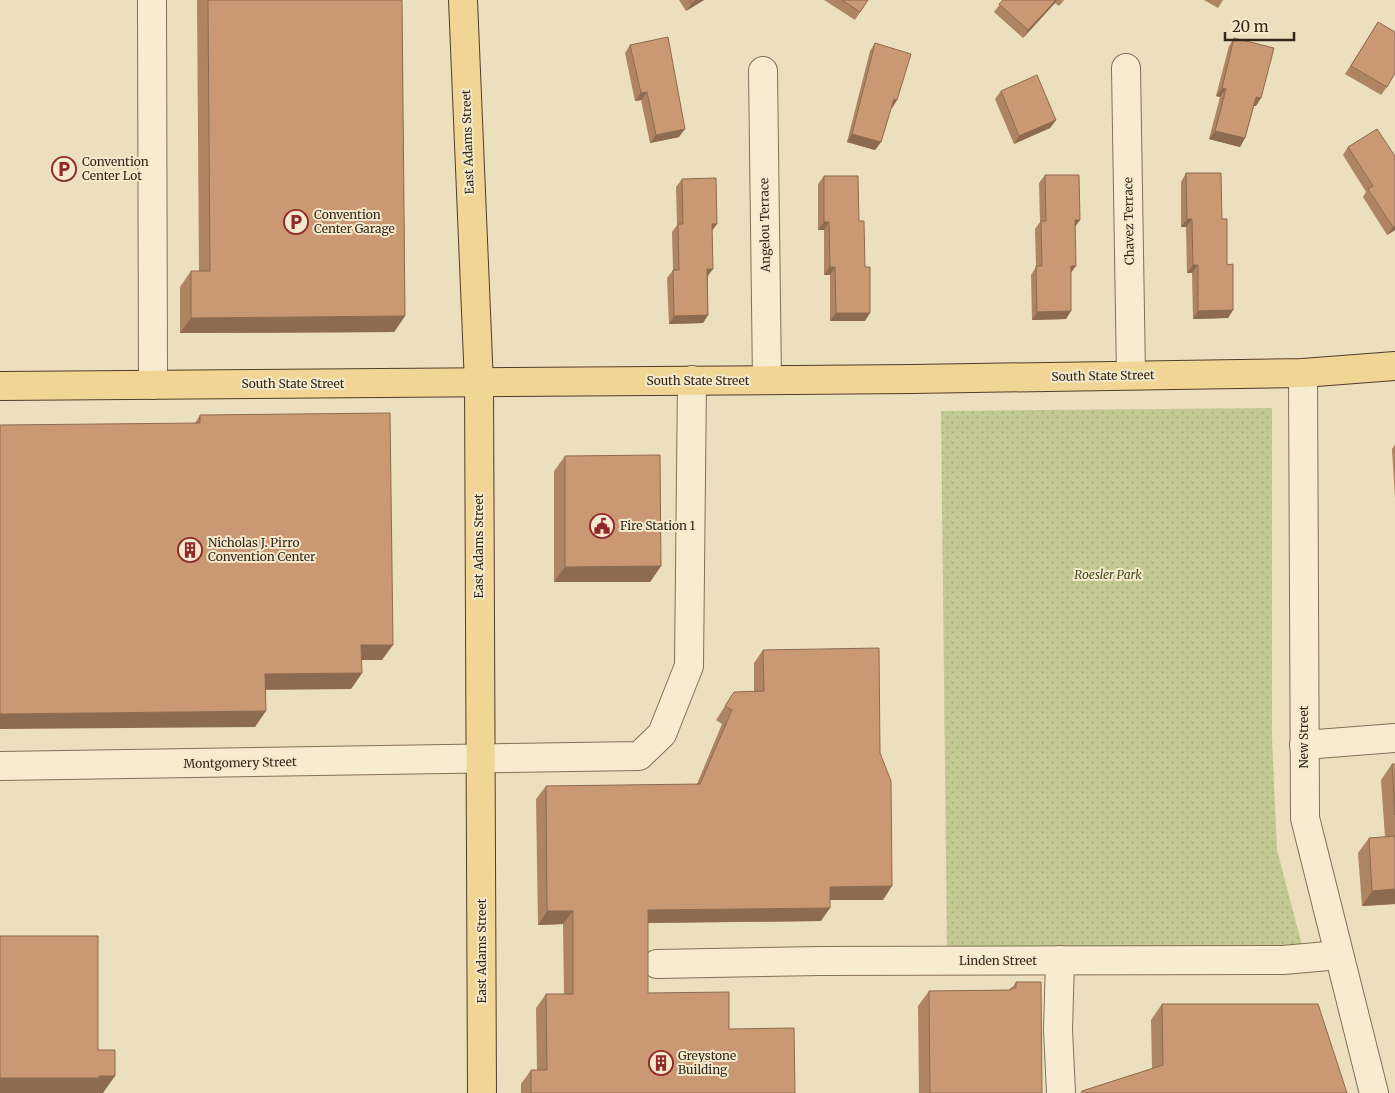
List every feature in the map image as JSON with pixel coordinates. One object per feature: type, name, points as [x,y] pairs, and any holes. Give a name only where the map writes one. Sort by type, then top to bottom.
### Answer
[{"type":"main road","name":"East Adams Street","points":[[463,0],[479,384],[482,1093]]},
{"type":"main road","name":"South State Street","points":[[0,386],[479,384],[1303,373],[1395,366]]},
{"type":"street","points":[[152,0],[153,385]]},
{"type":"street","name":"Chavez Terrace","points":[[1126,68],[1131,375]]},
{"type":"street","name":"Angelou Terrace","points":[[763,71],[767,380]]},
{"type":"street","name":"New Street","points":[[1303,373],[1305,818],[1374,1093]]},
{"type":"street","name":"Montgomery Street","points":[[0,766],[639,756],[662,734],[689,666],[690,424],[692,380]]},
{"type":"street","points":[[1304,744],[1395,738]]},
{"type":"street","name":"Linden Street","points":[[657,964],[1283,960],[1339,955]]},
{"type":"street","points":[[1060,960],[1058,1030],[1061,1093]]},
{"type":"green space","name":"Roesler Park","points":[[1272,408],[1272,739],[1277,850],[1302,945],[947,950],[941,411]]},
{"type":"building","name":"Convention Center Garage","points":[[208,0],[402,0],[405,316],[191,318],[191,271],[210,271]]},
{"type":"building","points":[[842,0],[868,0],[860,12]]},
{"type":"building","points":[[1003,0],[1056,0],[1028,30],[999,4]]},
{"type":"building","points":[[1378,22],[1395,32],[1395,73],[1387,87],[1351,66]]},
{"type":"building","points":[[668,37],[685,129],[656,135],[647,92],[641,93],[630,45]]},
{"type":"building","points":[[1234,38],[1274,48],[1261,98],[1256,97],[1245,138],[1215,131],[1226,89],[1222,88]]},
{"type":"building","points":[[875,43],[911,54],[897,100],[894,99],[881,142],[852,134]]},
{"type":"building","points":[[1037,75],[1056,120],[1019,136],[1001,91]]},
{"type":"building","points":[[1377,129],[1395,156],[1395,226],[1393,227],[1368,189],[1373,186],[1348,147]]},
{"type":"building","points":[[1186,173],[1221,173],[1222,219],[1227,219],[1227,265],[1233,264],[1233,310],[1198,311],[1198,265],[1193,265],[1192,219],[1187,219]]},
{"type":"building","points":[[1045,175],[1079,175],[1080,220],[1075,220],[1076,266],[1071,266],[1071,311],[1037,312],[1036,266],[1042,266],[1041,221],[1046,221]]},
{"type":"building","points":[[824,176],[858,176],[859,221],[864,221],[865,267],[870,267],[870,313],[836,313],[835,267],[830,267],[829,222],[824,222]]},
{"type":"building","points":[[716,178],[717,224],[712,224],[713,269],[707,269],[708,315],[674,316],[673,270],[679,270],[678,224],[683,224],[682,179]]},
{"type":"building","name":"Nicholas J. Pirro Convention Center","points":[[390,413],[393,645],[361,645],[362,673],[265,674],[266,711],[0,714],[0,425],[200,423],[200,415]]},
{"type":"building","name":"Fire Station 1","points":[[660,455],[661,566],[565,567],[565,456]]},
{"type":"building","points":[[879,648],[880,753],[891,781],[892,886],[830,887],[830,908],[648,910],[648,993],[729,992],[729,1029],[794,1028],[795,1093],[531,1093],[531,1070],[547,1070],[546,994],[573,994],[573,911],[547,911],[546,786],[700,784],[732,710],[725,706],[734,692],[764,691],[763,650]]},
{"type":"building","points":[[1392,764],[1395,764],[1395,815]]},
{"type":"building","points":[[1395,836],[1395,889],[1372,891],[1369,838]]},
{"type":"building","points":[[0,936],[98,936],[98,1050],[115,1050],[115,1076],[99,1076],[99,1078],[0,1078]]},
{"type":"building","points":[[1016,982],[1041,982],[1042,1093],[930,1093],[929,991],[1011,990],[1011,988],[1016,988]]},
{"type":"building","points":[[1162,1004],[1318,1004],[1347,1093],[1082,1093],[1082,1091],[1163,1065]]},
{"type":"place","name":"Convention Center Lot","points":[[64,169]]},
{"type":"place","name":"Convention Center Garage","points":[[296,222]]},
{"type":"place","name":"Fire Station 1","points":[[602,526]]},
{"type":"place","name":"Nicholas J. Pirro Convention Center","points":[[190,550]]},
{"type":"place","name":"Greystone Building","points":[[661,1063]]}]
